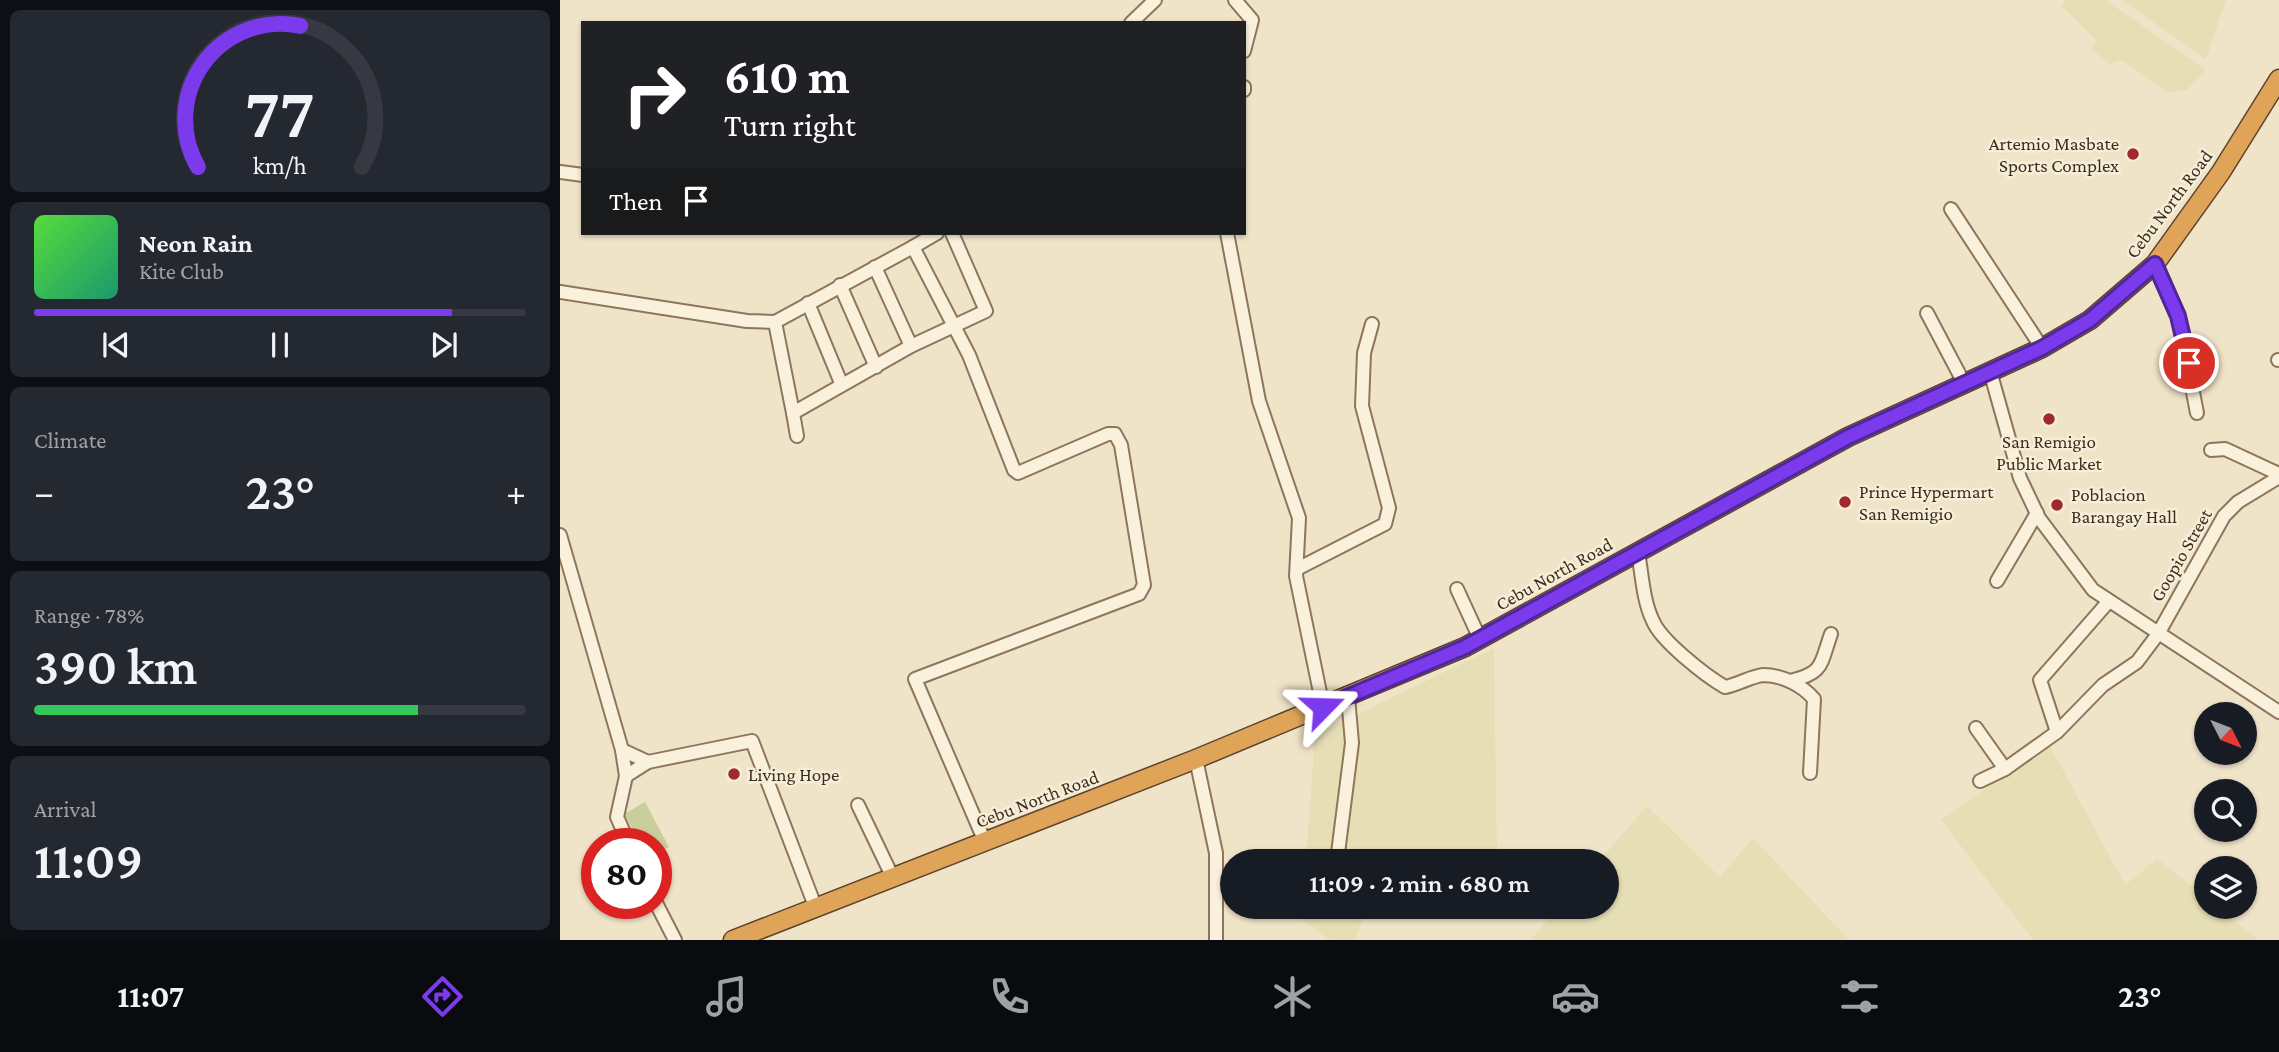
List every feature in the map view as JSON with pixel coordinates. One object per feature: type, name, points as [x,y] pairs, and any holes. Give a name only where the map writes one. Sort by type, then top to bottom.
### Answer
[{"type":"highway","name":"Cebu North Road","points":[[733,940],[1196,759],[1480,639],[1848,437],[2042,348],[2090,320],[2155,264],[2221,172],[2279,79]]},
{"type":"street","points":[[1133,21],[1155,0]]},
{"type":"street","points":[[1235,0],[1252,20],[1246,47]]},
{"type":"street","points":[[560,172],[581,175]]},
{"type":"street","points":[[1951,209],[2042,348]]},
{"type":"street","points":[[560,292],[747,321],[775,322],[934,235]]},
{"type":"street","points":[[793,413],[841,383],[876,367],[911,346],[951,325],[986,311],[953,235]]},
{"type":"street","points":[[1227,235],[1259,401],[1299,518],[1297,569],[1323,707]]},
{"type":"street","points":[[913,247],[951,325],[969,355],[1017,472],[1108,434],[1115,434],[1121,445],[1144,585],[1139,594],[1127,600],[915,679],[985,842]]},
{"type":"street","points":[[2155,264],[2178,316],[2197,413]]},
{"type":"street","points":[[875,267],[911,346]]},
{"type":"street","points":[[840,285],[876,367]]},
{"type":"street","points":[[808,303],[841,383]]},
{"type":"street","points":[[1927,313],[1964,383]]},
{"type":"street","points":[[775,322],[797,436]]},
{"type":"street","points":[[1297,569],[1385,524],[1389,508],[1362,406],[1364,353],[1372,324]]},
{"type":"street","points":[[1990,372],[2020,478],[2037,513],[2093,590],[2279,712]]},
{"type":"street","points":[[2211,450],[2225,450],[2279,476]]},
{"type":"street","name":"Goopio Street","points":[[1980,781],[2005,769],[2057,732],[2103,685],[2137,662],[2158,634],[2224,516],[2238,502],[2279,476]]},
{"type":"street","points":[[1997,581],[2037,513]]},
{"type":"street","points":[[560,535],[622,750],[626,776],[617,817],[622,828]]},
{"type":"street","points":[[1638,552],[1653,623],[1684,656],[1725,687],[1762,675],[1790,681],[1805,688],[1814,699],[1810,773]]},
{"type":"street","points":[[1457,589],[1480,639]]},
{"type":"street","points":[[2057,732],[2040,680],[2109,601]]},
{"type":"street","points":[[1790,681],[1812,676],[1819,668],[1831,635]]},
{"type":"street","points":[[1339,849],[1352,743],[1348,697]]},
{"type":"street","points":[[1976,728],[2005,769]]},
{"type":"street","points":[[626,776],[648,762],[752,741],[815,906]]},
{"type":"street","points":[[622,750],[648,762]]},
{"type":"street","points":[[1196,759],[1216,853],[1216,940]]},
{"type":"street","points":[[858,805],[893,878]]},
{"type":"street","points":[[664,919],[675,940]]},
{"type":"shaded area","points":[[2066,0],[2105,0],[2206,70],[2187,90],[2168,93],[2122,60],[2110,64],[2092,50],[2096,40],[2061,6]]},
{"type":"shaded area","points":[[2122,0],[2226,0],[2206,59]]},
{"type":"shaded area","points":[[1494,648],[1497,849],[1306,849],[1315,735]]},
{"type":"shaded area","points":[[2049,744],[2125,885],[2157,859],[2194,888],[2194,919],[2232,919],[2259,940],[2033,940],[1941,820]]},
{"type":"shaded area","points":[[1647,806],[1720,877],[1753,838],[1849,940],[1530,940],[1548,919],[1619,919],[1619,849],[1609,849]]},
{"type":"shaded area","points":[[1300,919],[1363,919],[1355,940],[1330,940]]},
{"type":"green space","points":[[645,802],[659,828],[632,828],[624,814]]},
{"type":"place","name":"Artemio Masbate Sports Complex","points":[[2133,154]]},
{"type":"place","name":"San Remigio Public Market","points":[[2049,419]]},
{"type":"place","name":"Prince Hypermart San Remigio","points":[[1845,502]]},
{"type":"place","name":"Poblacion Barangay Hall","points":[[2057,505]]},
{"type":"place","name":"Living Hope","points":[[734,774]]},
{"type":"route","points":[[1323,707],[1465,647],[1848,437],[2042,348],[2090,320],[2155,264],[2178,316],[2189,363]]}]
